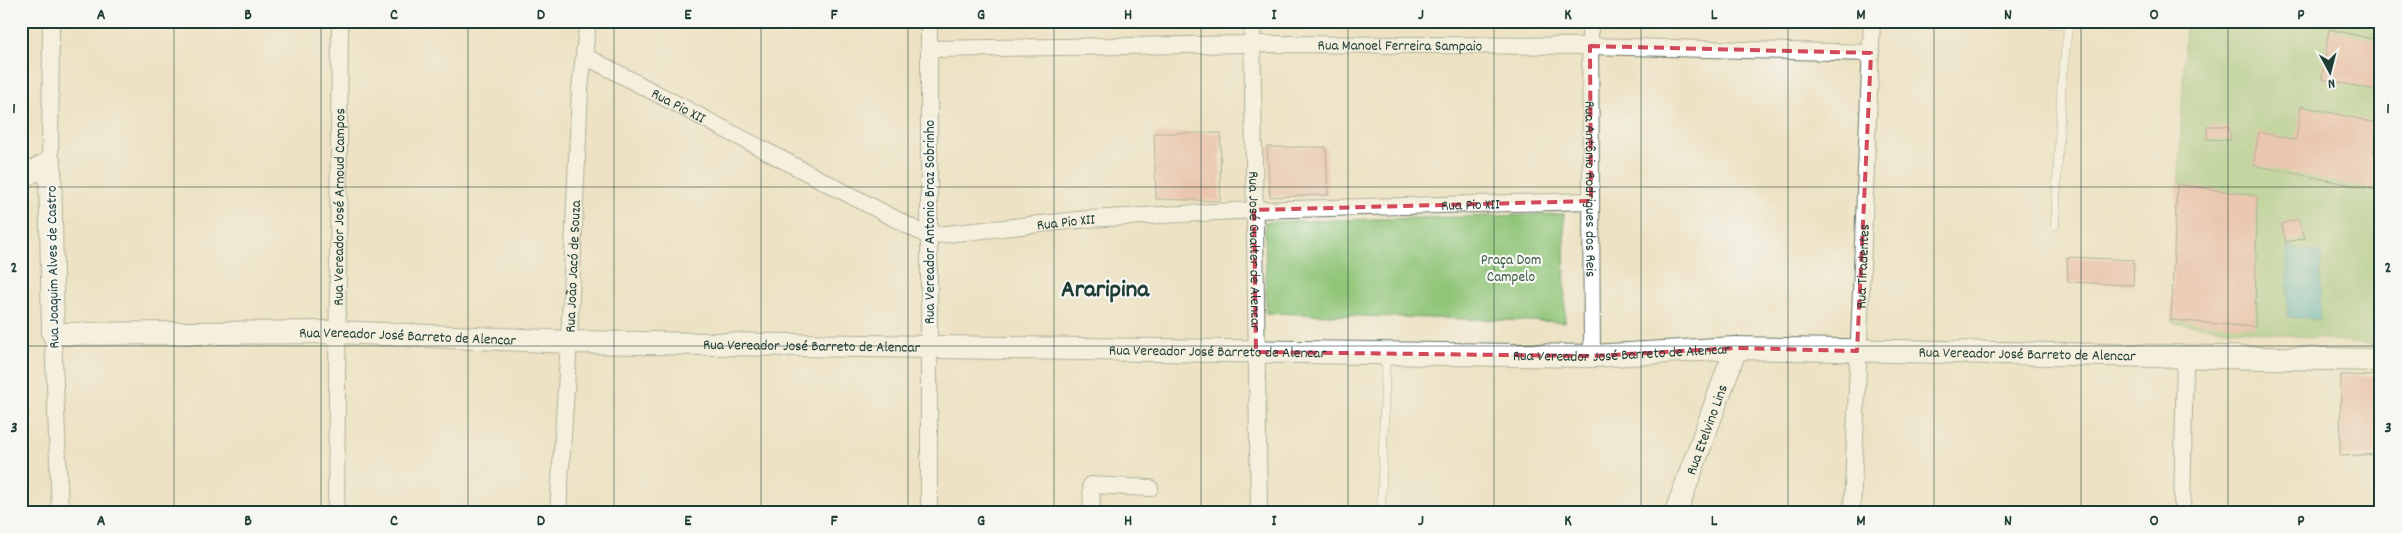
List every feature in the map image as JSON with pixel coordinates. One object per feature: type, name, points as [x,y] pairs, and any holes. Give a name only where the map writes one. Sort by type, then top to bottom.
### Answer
[{"type":"main road","points":[[21,177],[50,163]]},
{"type":"main road","name":"Rua Joaquim Alves de Castro","points":[[50,163],[53,334]]},
{"type":"main road","name":"Rua Vereador José Barreto de Alencar","points":[[53,334],[337,332],[569,342],[1256,352],[1592,356],[1736,348],[2381,360]]},
{"type":"main road","name":"Rua Etelvino Lins","points":[[1676,512],[1736,348]]},
{"type":"street","name":"Rua Joaquim Alves de Castro","points":[[50,163],[51,21]]},
{"type":"street","name":"Rua Vereador José Arnoud Campos","points":[[336,512],[340,21]]},
{"type":"street","name":"Rua João Jacó de Souza","points":[[558,512],[569,342],[580,89],[588,21]]},
{"type":"street","name":"Rua Vereador Antonio Braz Sobrinho","points":[[929,21],[929,512]]},
{"type":"street","name":"Rua José Gualter de Alencar","points":[[1252,21],[1259,512]]},
{"type":"street","name":"Rua Antônio Rodrigues dos Reis","points":[[1590,21],[1592,356]]},
{"type":"street","name":"Rua Tiradentes","points":[[1852,512],[1857,351],[1872,23]]},
{"type":"street","name":"Rua Manoel Ferreira Sampaio","points":[[929,48],[1252,44],[1590,46],[1871,53]]},
{"type":"street","name":"Rua Pio XII","points":[[585,56],[928,236],[1088,219],[1254,210],[1591,202]]},
{"type":"street","name":"Rua Joaquim Alves de Castro","points":[[53,334],[60,512]]},
{"type":"street","points":[[2182,512],[2184,357]]},
{"type":"street","points":[[1092,512],[1091,485],[1150,488]]},
{"type":"lane","points":[[1872,23],[1943,21]]},
{"type":"lane","points":[[2027,21],[2064,26],[2068,29],[2063,63],[2055,225]]},
{"type":"lane","points":[[1381,512],[1386,353]]},
{"type":"highlighted area","points":[[1590,46],[1871,53],[1857,351],[1736,348],[1592,356],[1256,352],[1254,210],[1591,201]]},
{"type":"green space","points":[[2186,21],[2381,21],[2381,345],[2172,323]]},
{"type":"green space","name":"Praça Dom Campelo","points":[[1564,214],[1565,322],[1266,313],[1265,222]]},
{"type":"water","points":[[2287,246],[2321,253],[2320,320],[2288,317]]},
{"type":"building","points":[[2329,29],[2381,41],[2381,91],[2322,79]]},
{"type":"building","points":[[2301,106],[2377,123],[2374,153],[2381,154],[2381,191],[2253,165],[2259,132],[2296,140]]},
{"type":"building","points":[[2207,126],[2229,126],[2231,140],[2207,139]]},
{"type":"building","points":[[1154,133],[1221,133],[1220,201],[1156,199]]},
{"type":"building","points":[[1267,147],[1326,147],[1328,195],[1270,197]]},
{"type":"building","points":[[2177,184],[2257,196],[2255,327],[2171,320]]},
{"type":"building","points":[[2298,219],[2305,238],[2286,242],[2281,224]]},
{"type":"building","points":[[2067,257],[2134,260],[2133,285],[2068,282]]},
{"type":"building","points":[[2341,375],[2381,376],[2381,454],[2340,456]]},
{"type":"district","name":"Araripina","points":[[1105,287]]}]
